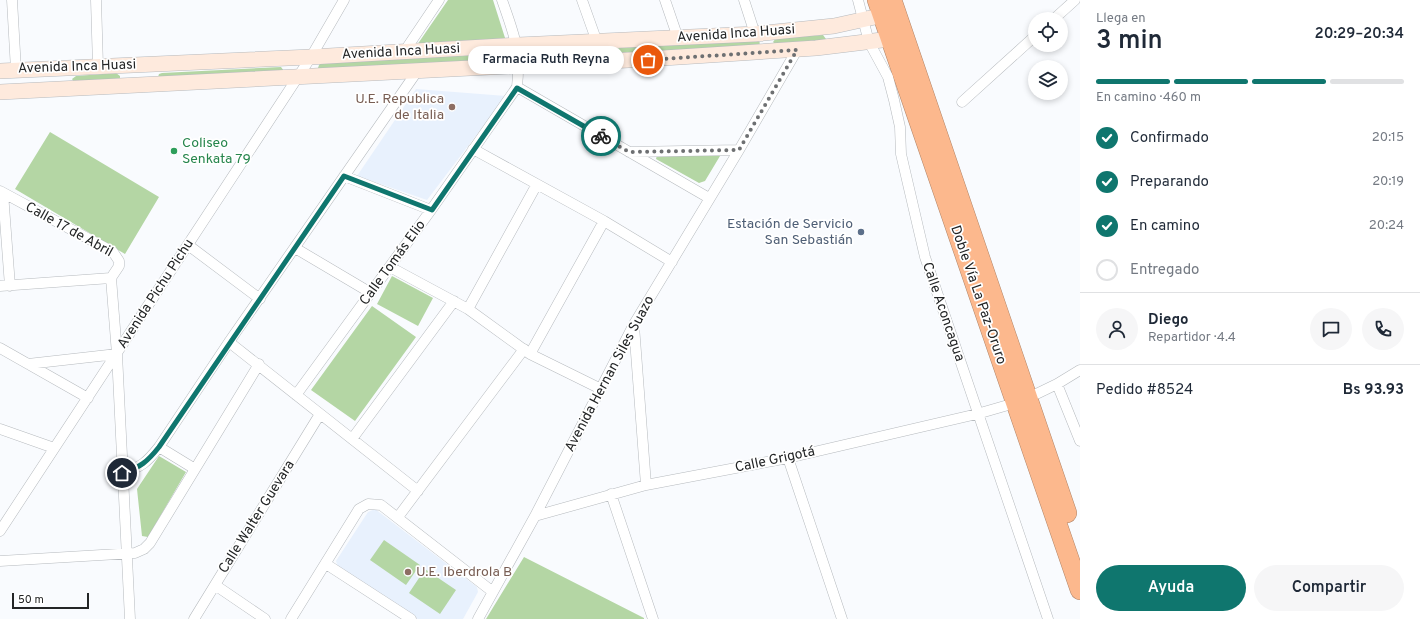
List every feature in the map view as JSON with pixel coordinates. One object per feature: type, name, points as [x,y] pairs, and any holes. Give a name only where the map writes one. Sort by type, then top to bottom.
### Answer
[{"type":"highway","name":"Doble Vía La Paz-Oruro","points":[[887,7],[890,39],[1022,400],[1080,551]]},
{"type":"highway","name":"Doble Vía La Paz-Oruro","points":[[887,7],[1022,400],[1080,590]]},
{"type":"street","points":[[12,0],[16,70]]},
{"type":"street","points":[[96,0],[98,66]]},
{"type":"street","name":"Avenida Pichu Pichu","points":[[0,531],[311,57],[344,0]]},
{"type":"street","points":[[404,52],[440,0]]},
{"type":"street","points":[[502,0],[518,45],[519,67],[517,88],[709,198]]},
{"type":"street","points":[[582,0],[597,42]]},
{"type":"street","points":[[665,0],[678,38]]},
{"type":"street","points":[[744,0],[771,52]]},
{"type":"street","name":"Calle Aconcagua","points":[[858,0],[869,42],[888,77],[894,100],[900,127],[901,154],[924,257],[1048,619]]},
{"type":"street","points":[[1062,12],[1075,0]]},
{"type":"street","name":"Avenida Inca Huasi","points":[[0,71],[311,57],[762,33],[834,26],[863,20],[887,7]]},
{"type":"street","name":"Avenida Inca Huasi","points":[[0,92],[297,78],[418,70],[519,67],[771,52],[890,39]]},
{"type":"street","points":[[962,102],[1028,42]]},
{"type":"street","name":"Avenida Hernan Siles Suazo","points":[[478,619],[535,516],[634,324],[739,150],[797,50]]},
{"type":"street","points":[[137,65],[140,86]]},
{"type":"street","points":[[50,68],[50,90]]},
{"type":"street","points":[[122,473],[140,467],[147,462],[159,447],[229,342],[418,70]]},
{"type":"street","name":"Calle Tomás Elio","points":[[296,395],[432,210],[473,149],[517,88]]},
{"type":"street","points":[[473,149],[604,221],[672,262]]},
{"type":"street","points":[[629,152],[739,150]]},
{"type":"street","points":[[344,176],[432,210]]},
{"type":"street","points":[[468,309],[537,184]]},
{"type":"street","points":[[1,192],[5,286],[111,278],[117,354],[130,619]]},
{"type":"street","name":"Calle 17 de Abril","points":[[1,192],[113,252],[119,261],[118,266],[111,278]]},
{"type":"street","points":[[398,517],[527,352],[604,221]]},
{"type":"street","points":[[188,245],[260,299]]},
{"type":"street","points":[[295,248],[371,293]]},
{"type":"street","points":[[390,267],[468,309],[527,352],[601,389]]},
{"type":"street","points":[[352,439],[454,301]]},
{"type":"street","points":[[634,324],[646,485]]},
{"type":"street","points":[[229,342],[259,364],[418,491]]},
{"type":"street","points":[[0,348],[88,398]]},
{"type":"street","points":[[28,364],[117,354]]},
{"type":"street","points":[[0,560],[139,552],[150,543],[259,364]]},
{"type":"street","name":"Calle Grigotá","points":[[535,516],[646,485],[788,458],[977,414],[1022,400],[1057,384],[1080,370]]},
{"type":"street","points":[[1057,384],[1080,441]]},
{"type":"street","name":"Calle Walter Guevara","points":[[194,619],[320,414]]},
{"type":"street","points":[[0,429],[54,448]]},
{"type":"street","points":[[159,447],[195,469]]},
{"type":"street","points":[[788,458],[842,619]]},
{"type":"street","points":[[611,494],[652,619]]},
{"type":"street","points":[[291,619],[362,506],[374,504],[381,505],[398,517],[493,592]]},
{"type":"street","points":[[326,564],[411,619]]},
{"type":"street","points":[[215,585],[265,619]]},
{"type":"shaded area","points":[[416,89],[506,96],[427,200],[357,176]]},
{"type":"shaded area","points":[[375,509],[477,587],[478,592],[463,619],[418,619],[338,567],[336,561],[368,512]]},
{"type":"green space","points":[[448,0],[493,0],[506,41],[417,45]]},
{"type":"green space","points":[[823,35],[826,39],[823,42],[777,46],[773,42],[776,38]]},
{"type":"green space","points":[[757,39],[760,43],[757,47],[541,59],[537,53],[541,50]]},
{"type":"green space","points":[[508,53],[511,58],[508,60],[321,70],[318,68],[321,63]]},
{"type":"green space","points":[[281,67],[284,71],[158,77],[159,74],[162,73]]},
{"type":"green space","points":[[116,73],[120,76],[120,79],[74,82],[72,79],[76,76]]},
{"type":"green space","points":[[50,132],[159,197],[125,254],[15,189]]},
{"type":"green space","points":[[717,153],[720,156],[705,181],[699,183],[656,159],[657,155]]},
{"type":"green space","points":[[392,276],[433,298],[418,326],[377,304]]},
{"type":"green space","points":[[372,306],[416,337],[355,421],[311,390]]},
{"type":"green space","points":[[159,456],[186,472],[148,537],[142,536],[137,489]]},
{"type":"green space","points":[[384,540],[420,565],[406,585],[370,560]]},
{"type":"green space","points":[[524,557],[644,618],[644,619],[486,619]]},
{"type":"green space","points":[[425,569],[456,590],[440,614],[409,593]]},
{"type":"way so far","points":[[601,136],[629,152],[739,150],[797,50],[648,60]]},
{"type":"place","name":"Farmacia Ruth Reyna","points":[[648,60]]},
{"type":"place","name":"U.E. Republica de Italia","points":[[452,107]]},
{"type":"place","name":"Coliseo Senkata 79","points":[[174,151]]},
{"type":"place","name":"Estación de Servicio San Sebastián","points":[[861,232]]},
{"type":"place","name":"U.E. Iberdrola B","points":[[408,572]]},
{"type":"route","points":[[122,473],[140,467],[147,462],[159,447],[229,342],[344,176],[432,210],[473,149],[517,88],[601,136]]}]
